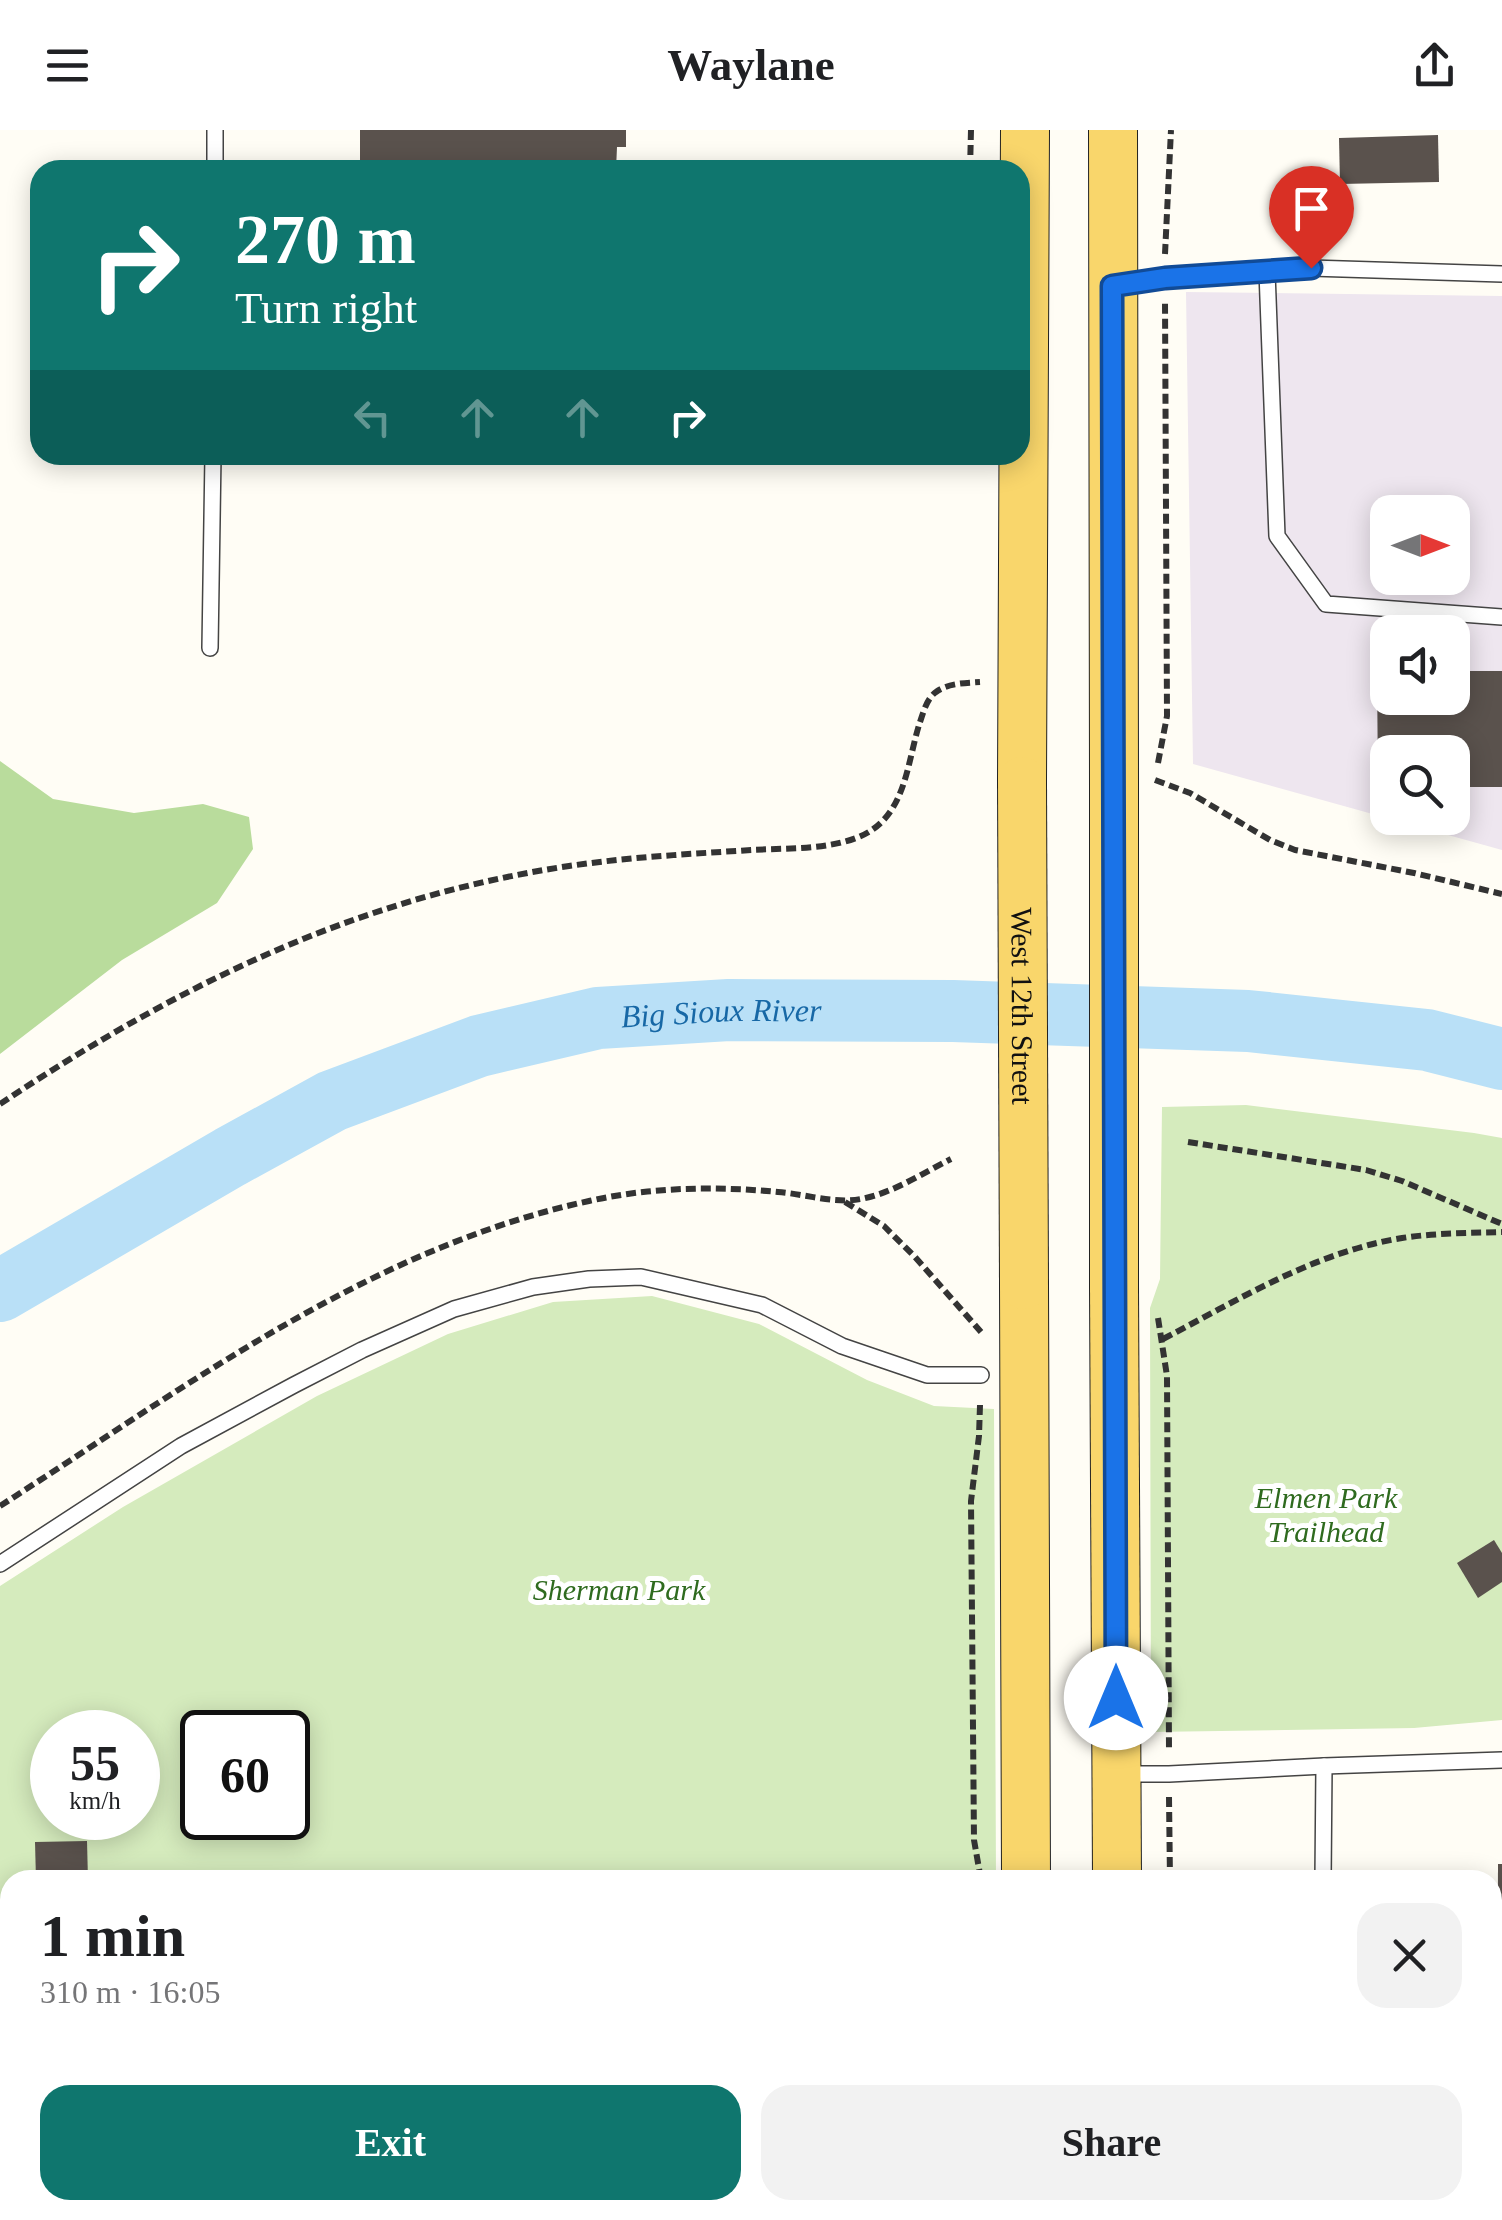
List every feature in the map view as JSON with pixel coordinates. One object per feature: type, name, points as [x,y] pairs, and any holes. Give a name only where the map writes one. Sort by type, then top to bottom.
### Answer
[{"type":"main road","name":"West 12th Street","points":[[1025,130],[1025,160]]},
{"type":"main road","points":[[1114,130],[1112,286],[1139,787],[1114,1286],[1117,1870]]},
{"type":"main road","name":"West 12th Street","points":[[1022,465],[1026,1870]]},
{"type":"lane","points":[[215,130],[215,160]]},
{"type":"lane","points":[[1112,286],[1165,278],[1311,268],[1502,274]]},
{"type":"lane","points":[[1267,272],[1276,536],[1326,604],[1502,617]]},
{"type":"lane","points":[[210,648],[213,465]]},
{"type":"lane","points":[[0,1564],[180,1446],[344,1358],[454,1309],[533,1287],[641,1277],[762,1305],[842,1346],[927,1374],[981,1374]]},
{"type":"lane","points":[[1116,1774],[1502,1760]]},
{"type":"lane","points":[[1323,1870],[1324,1766]]},
{"type":"path","points":[[970,160],[971,130]]},
{"type":"path","points":[[1171,130],[1165,233],[1168,716],[1139,787],[1190,794],[1295,850],[1502,894]]},
{"type":"path","points":[[0,1104],[190,989],[363,915],[499,879],[569,866],[652,856],[821,846],[855,839],[878,827],[892,813],[926,705],[936,692],[952,685],[980,682]]},
{"type":"path","points":[[1188,1142],[1366,1170],[1402,1180],[1502,1224]]},
{"type":"path","points":[[0,1506],[289,1321],[379,1275],[460,1240],[592,1200],[659,1191],[717,1188],[844,1201],[864,1199],[951,1159]]},
{"type":"path","points":[[844,1201],[884,1226],[981,1332],[979,1436],[971,1501],[974,1840],[979,1870]]},
{"type":"path","points":[[1170,1870],[1168,1376],[1163,1339],[1304,1266],[1360,1247],[1404,1238],[1502,1232]]},
{"type":"shaded area","points":[[1186,292],[1502,296],[1502,850],[1448,835],[1470,835],[1470,735],[1370,735],[1370,813],[1193,764]]},
{"type":"green space","points":[[0,761],[53,799],[134,813],[203,804],[249,817],[253,849],[217,903],[122,960],[0,1054]]},
{"type":"green space","name":"Elmen Park Trailhead","points":[[1246,1105],[1502,1138],[1502,1720],[1414,1728],[1151,1732],[1150,1308],[1160,1279],[1162,1107]]},
{"type":"green space","name":"Sherman Park","points":[[652,1296],[759,1324],[867,1380],[934,1406],[994,1409],[996,1870],[0,1870],[0,1586],[123,1507],[317,1396],[448,1334],[553,1302]]},
{"type":"building","points":[[360,130],[626,130],[626,147],[617,147],[616,160],[360,160]]},
{"type":"building","points":[[1438,135],[1439,182],[1340,184],[1339,138]]},
{"type":"building","points":[[1470,671],[1502,671],[1502,787],[1470,787],[1470,735],[1378,735],[1377,715],[1470,715]]},
{"type":"building","points":[[1494,1540],[1502,1553],[1502,1582],[1478,1598],[1457,1563]]},
{"type":"building","points":[[87,1841],[88,1870],[36,1870],[35,1842]]},
{"type":"waterway","name":"Big Sioux River","points":[[0,1291],[332,1101],[479,1046],[598,1018],[729,1010],[953,1011],[1248,1021],[1427,1040],[1502,1059]]},
{"type":"route","points":[[1116,1698],[1112,286],[1165,278],[1311,268]]}]
